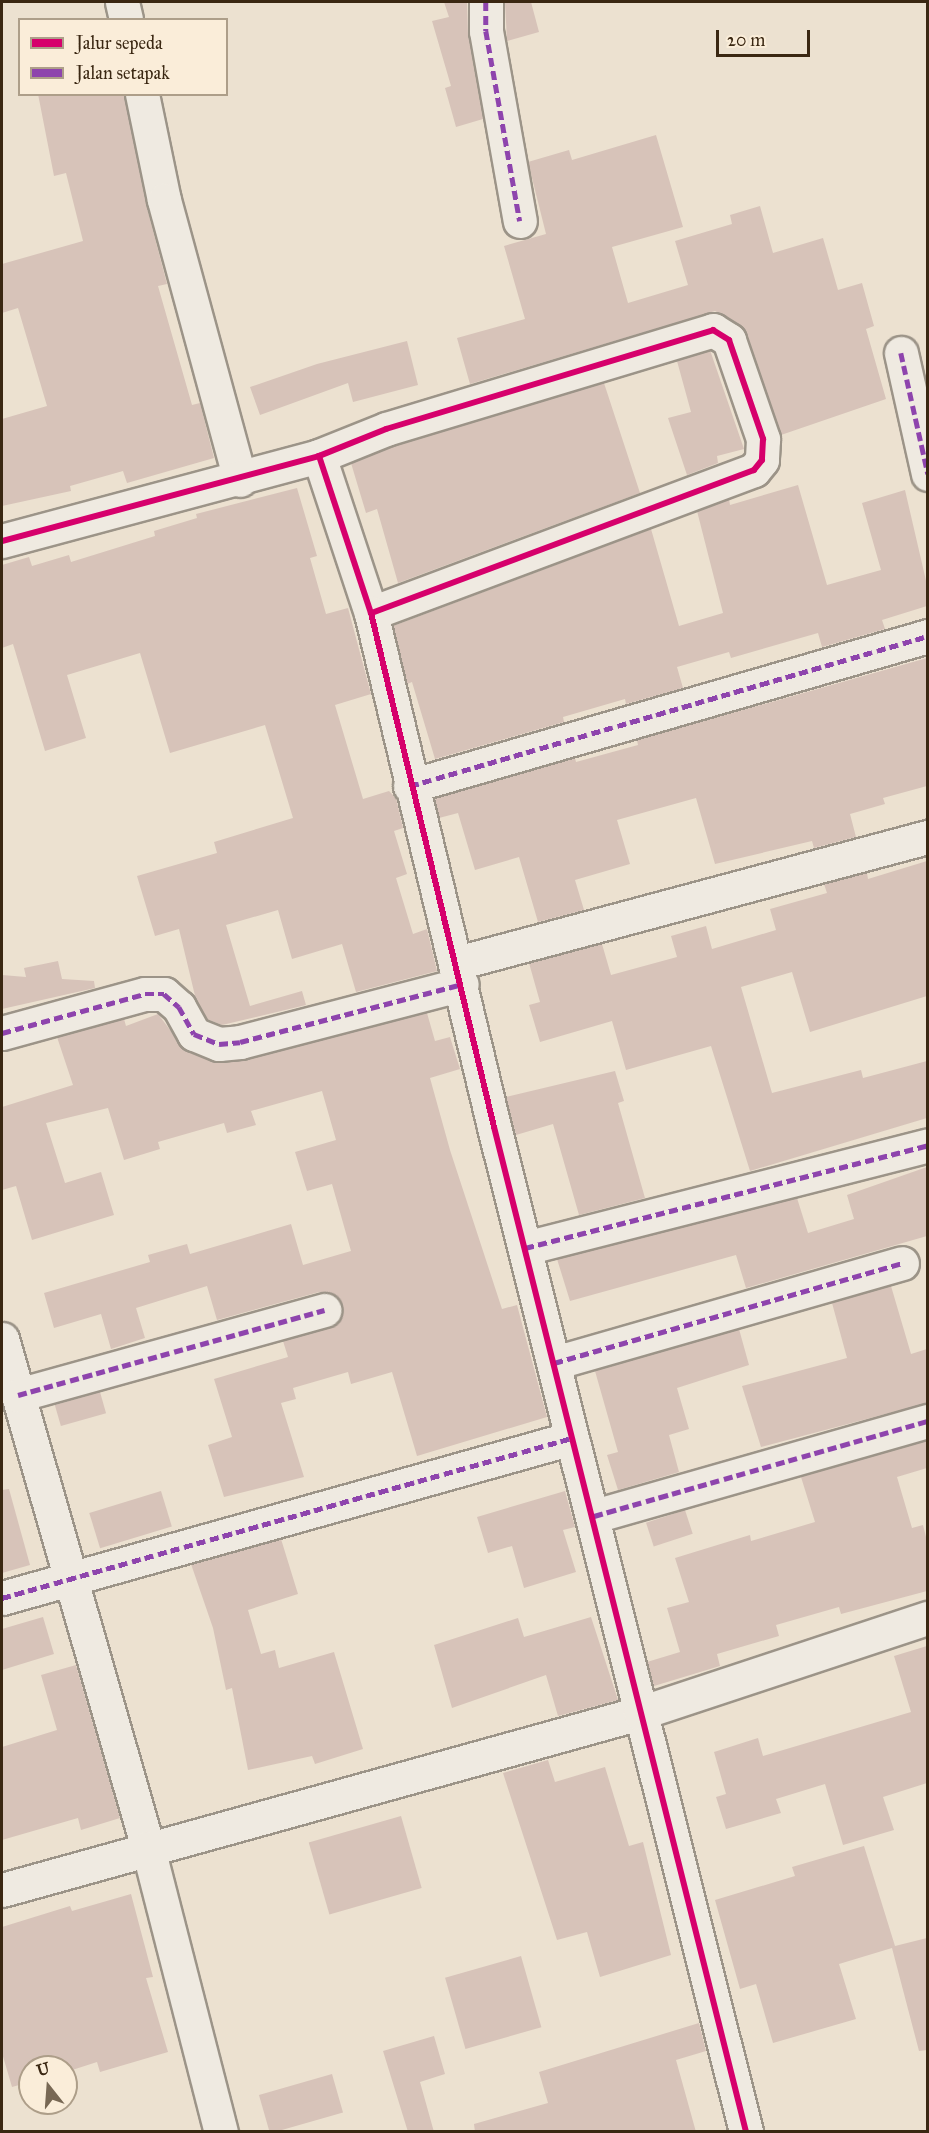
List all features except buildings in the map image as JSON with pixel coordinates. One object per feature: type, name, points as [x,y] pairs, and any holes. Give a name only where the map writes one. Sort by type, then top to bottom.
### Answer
[{"type":"street","points":[[122,2],[126,18]]},
{"type":"street","points":[[486,2],[486,31],[520,221]]},
{"type":"street","points":[[142,96],[164,200],[240,480]]},
{"type":"street","points":[[2,541],[240,480],[319,456],[386,429],[713,330],[729,340],[763,439],[762,460],[754,470],[371,613]]},
{"type":"street","points":[[901,353],[927,474]]},
{"type":"street","points":[[319,456],[371,613],[410,786],[460,974],[494,1127],[572,1438],[594,1516],[640,1713],[746,2132]]},
{"type":"street","points":[[410,786],[927,636]]},
{"type":"street","points":[[2,1033],[145,994],[164,994],[179,1007],[194,1034],[219,1044],[240,1042],[460,974],[927,837]]},
{"type":"street","points":[[525,1248],[927,1145]]},
{"type":"street","points":[[554,1363],[902,1263]]},
{"type":"street","points":[[18,1395],[324,1310]]},
{"type":"street","points":[[2,1339],[148,1848],[221,2132]]},
{"type":"street","points":[[594,1516],[927,1421]]},
{"type":"street","points":[[2,1598],[572,1438]]},
{"type":"street","points":[[2,1890],[640,1713],[927,1618]]},
{"type":"marked path","points":[[486,2],[486,31],[520,221]]},
{"type":"marked path","points":[[901,353],[928,474]]},
{"type":"marked path","points":[[410,786],[928,636]]},
{"type":"marked path","points":[[2,1033],[145,994],[164,994],[179,1007],[194,1034],[219,1044],[240,1042],[462,984]]},
{"type":"marked path","points":[[525,1248],[928,1145]]},
{"type":"marked path","points":[[554,1363],[902,1263]]},
{"type":"marked path","points":[[18,1395],[324,1310]]},
{"type":"marked path","points":[[594,1516],[928,1421]]},
{"type":"marked path","points":[[2,1598],[572,1438]]},
{"type":"cycle path","points":[[319,456],[386,429],[713,330],[729,340],[763,439],[762,460],[754,470],[371,613]]},
{"type":"cycle path","points":[[2,541],[319,456],[371,613],[494,1127],[746,2132]]}]
